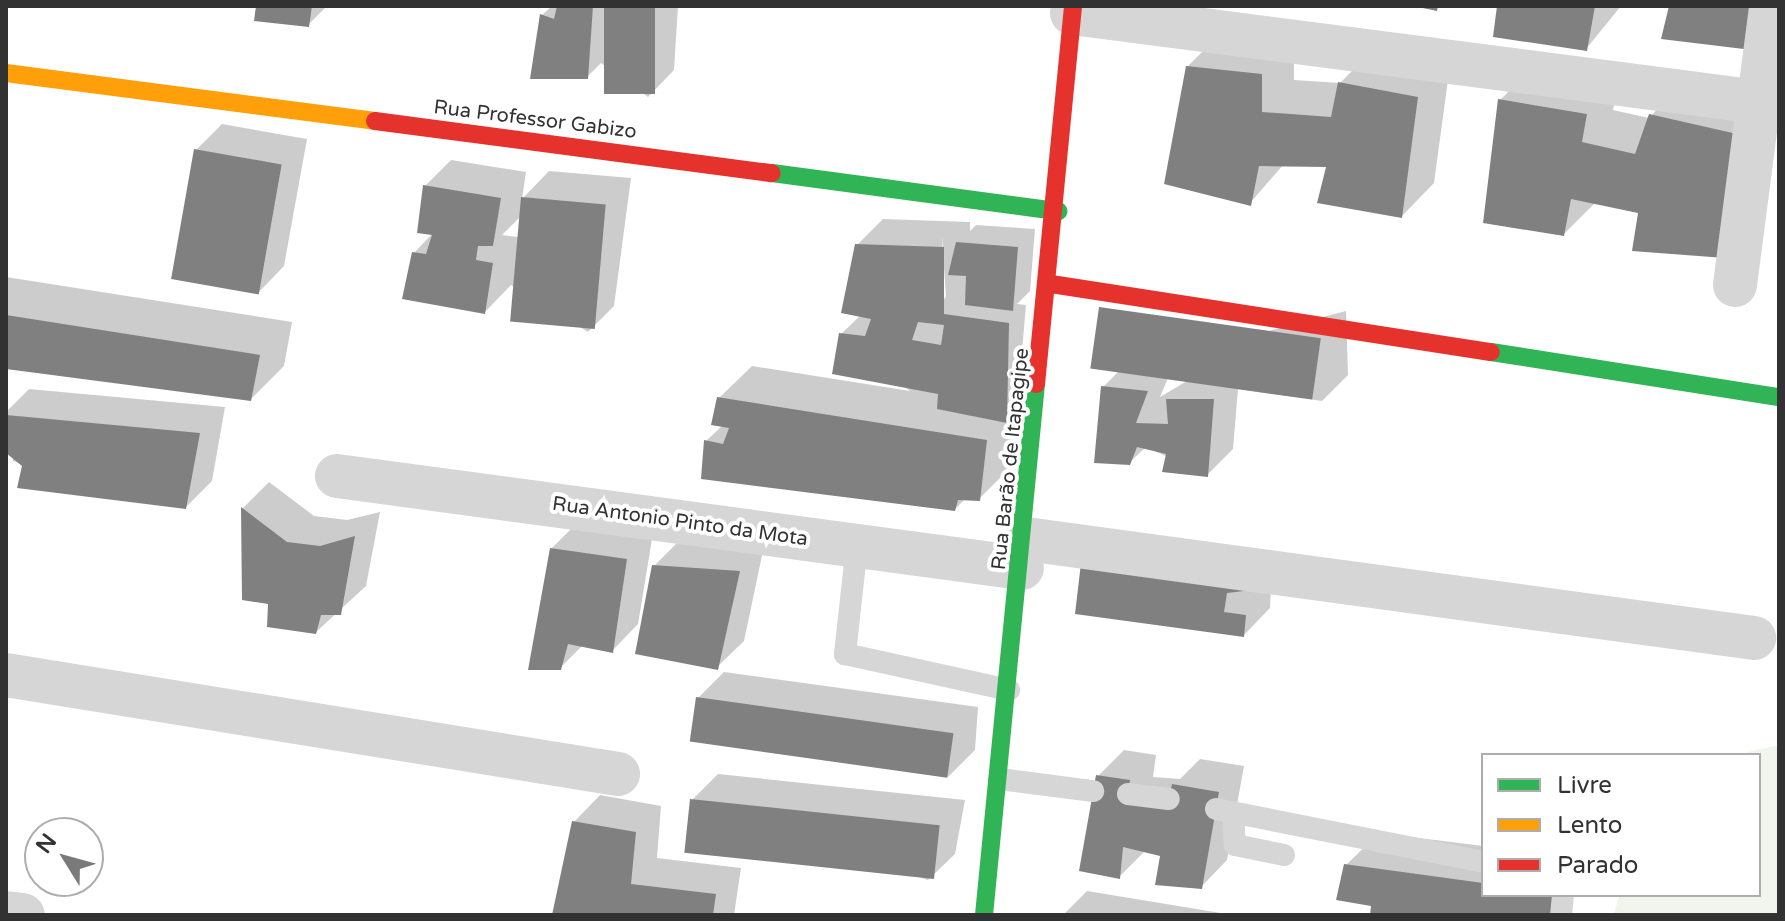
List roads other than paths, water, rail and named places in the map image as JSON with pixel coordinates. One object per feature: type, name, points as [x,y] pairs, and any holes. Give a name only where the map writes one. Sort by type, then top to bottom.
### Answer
[{"type":"street","points":[[1735,285],[1771,6]]},
{"type":"street","points":[[1072,9],[1759,102]]},
{"type":"street","name":"Rua Barão de Itapagipe","points":[[984,915],[1051,284],[1072,9]]},
{"type":"street","name":"Rua Professor Gabizo","points":[[6,73],[1058,211]]},
{"type":"street","points":[[1051,284],[1779,397]]},
{"type":"street","name":"Rua Antonio Pinto da Mota","points":[[337,476],[857,545],[1024,554],[1754,638]]},
{"type":"street","points":[[6,675],[618,774]]},
{"type":"street","points":[[6,913],[23,915]]},
{"type":"lane","points":[[857,545],[845,654],[1009,690]]},
{"type":"lane","points":[[999,779],[1093,791]]},
{"type":"lane","points":[[1128,794],[1169,799]]},
{"type":"lane","points":[[1284,855],[1235,845],[1225,810],[1481,862]]}]
